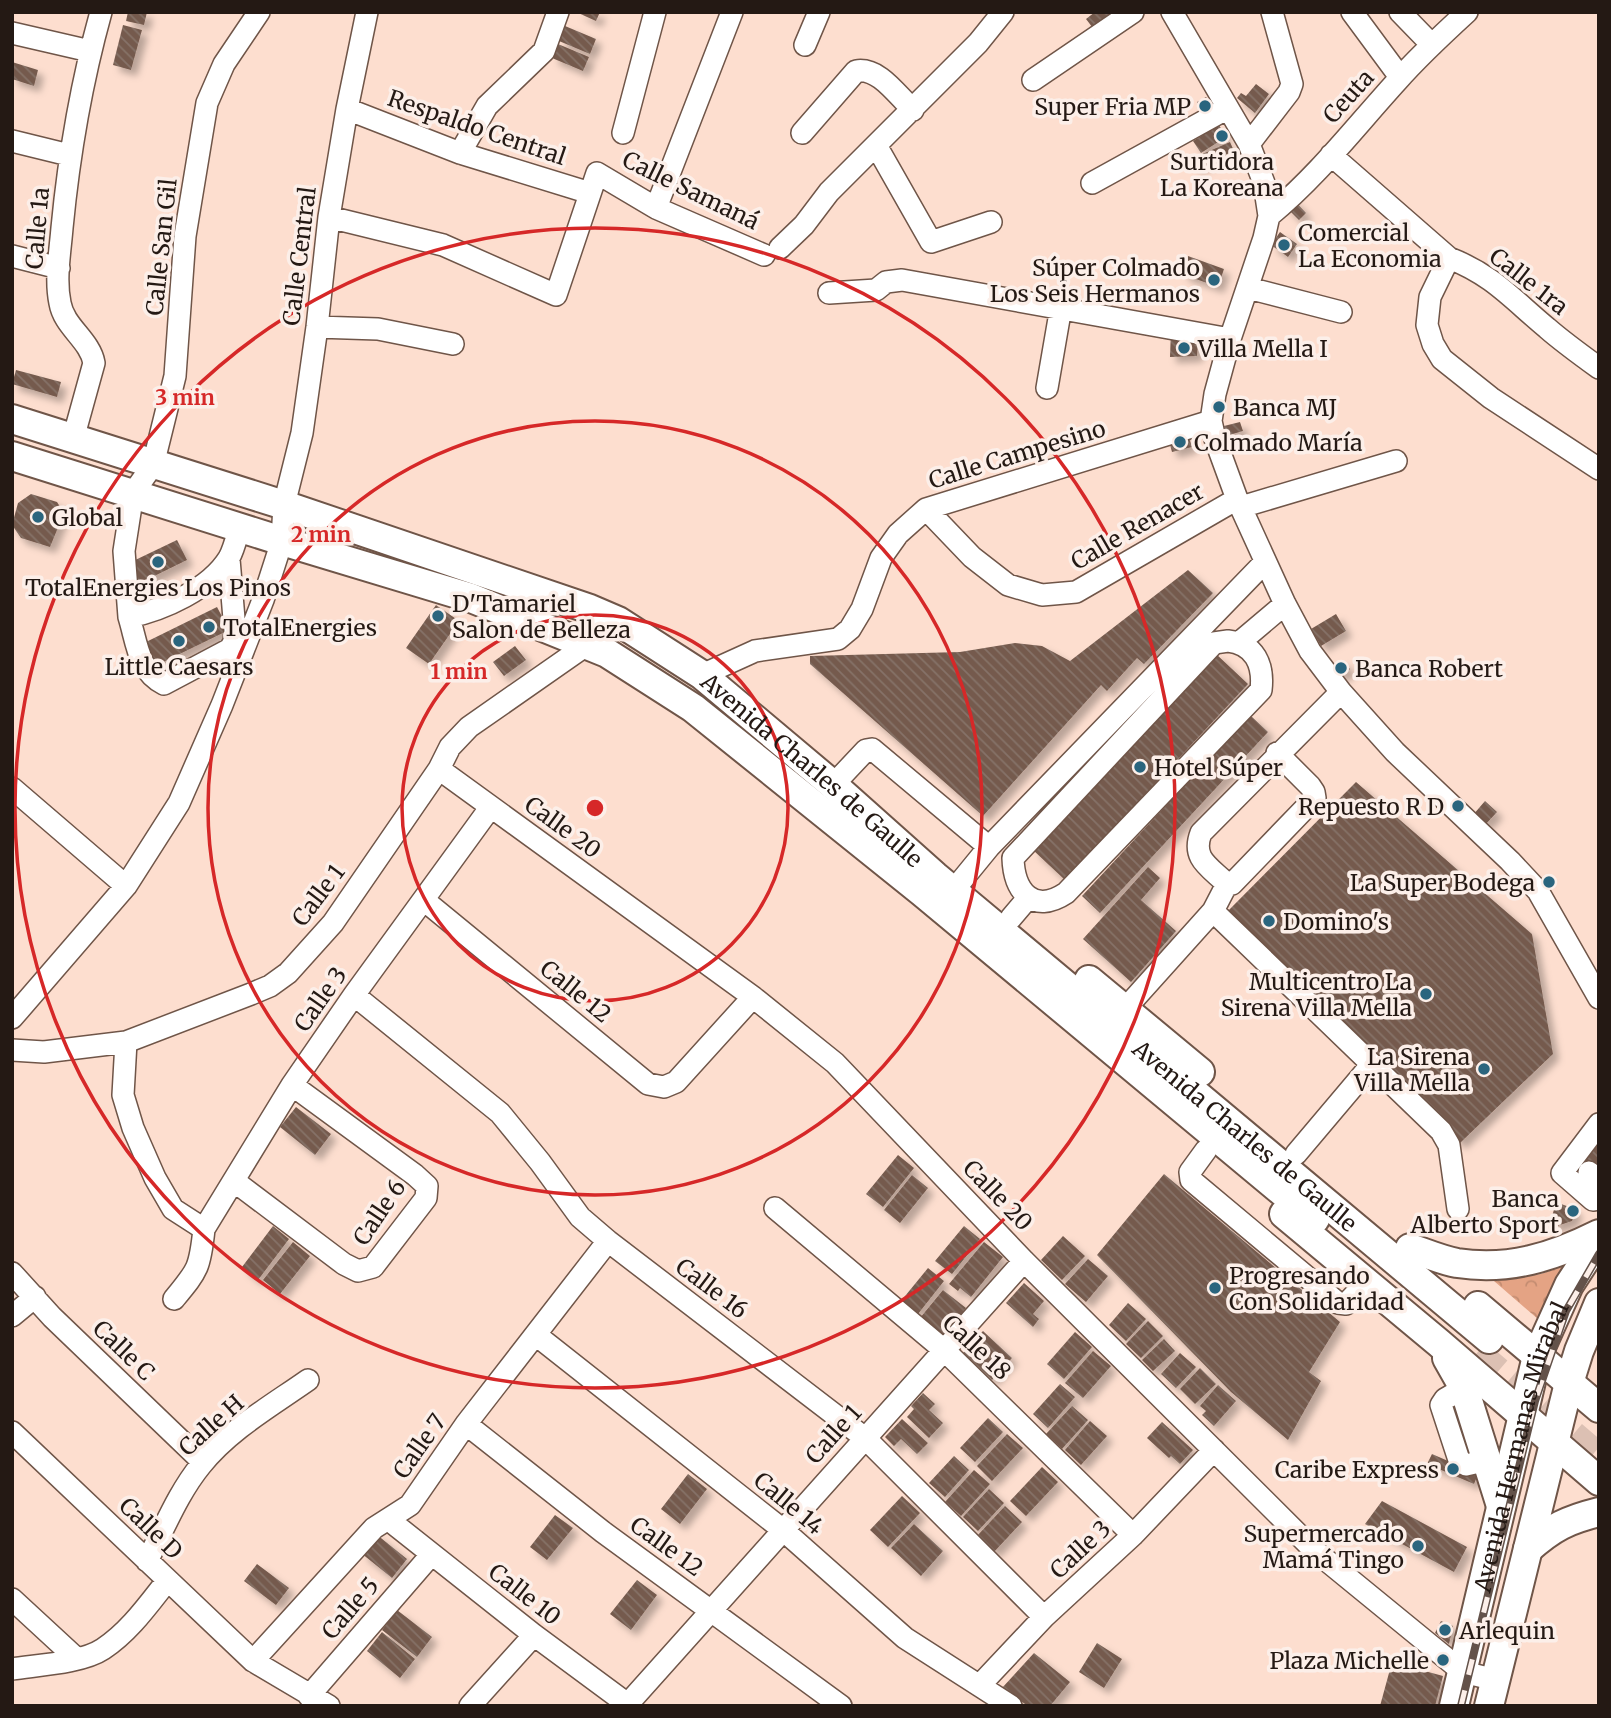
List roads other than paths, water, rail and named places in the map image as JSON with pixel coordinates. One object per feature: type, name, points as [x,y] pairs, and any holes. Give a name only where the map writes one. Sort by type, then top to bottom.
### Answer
[{"type":"main road","name":"Avenida Charles de Gaulle","points":[[12,419],[284,505],[590,609],[618,621],[702,675],[833,785],[940,883],[1483,1346]]},
{"type":"main road","name":"Avenida Charles de Gaulle","points":[[12,456],[471,598],[588,644],[607,653],[693,708],[940,883]]},
{"type":"main road","points":[[940,883],[1020,908],[1125,1009],[1599,1408]]},
{"type":"main road","points":[[940,883],[970,954],[1439,1343],[1599,1481]]},
{"type":"main road","points":[[1410,1248],[1456,1262],[1510,1265],[1564,1252],[1599,1237]]},
{"type":"main road","name":"Avenida Hermanas Mirabal","points":[[1454,1706],[1537,1356],[1569,1285],[1599,1237]]},
{"type":"main road","name":"Avenida Hermanas Mirabal","points":[[1493,1693],[1569,1383],[1578,1351],[1599,1303]]},
{"type":"main road","points":[[1439,1343],[1464,1388],[1502,1510]]},
{"type":"main road","points":[[1528,1549],[1548,1532],[1571,1519],[1599,1512]]},
{"type":"street","name":"Calle 1a","points":[[73,439],[94,363],[90,352],[62,315],[59,268],[69,155],[90,51],[101,12]]},
{"type":"street","name":"Calle San Gil","points":[[133,493],[153,465],[175,376],[186,236],[207,103],[224,64],[258,12]]},
{"type":"street","name":"Calle Central","points":[[12,1018],[126,886],[179,803],[263,600],[282,541],[284,505],[302,433],[329,217],[367,12]]},
{"type":"street","points":[[460,153],[487,106],[544,51],[558,12]]},
{"type":"street","points":[[623,133],[655,12]]},
{"type":"street","points":[[656,208],[732,12]]},
{"type":"street","points":[[805,45],[819,12]]},
{"type":"street","points":[[991,222],[931,242],[877,146],[978,43],[1003,12]]},
{"type":"street","points":[[1033,80],[1133,12]]},
{"type":"street","points":[[1172,12],[1248,144],[1264,183],[1269,216],[1230,339],[1215,394],[1212,421],[1215,439],[1239,503],[1285,604],[1310,650],[1341,692],[1395,752],[1538,891],[1599,998]]},
{"type":"street","points":[[1248,144],[1289,92],[1292,83],[1272,12]]},
{"type":"street","points":[[1352,12],[1401,77]]},
{"type":"street","points":[[1400,12],[1432,45]]},
{"type":"street","name":"Ceuta","points":[[1269,216],[1284,204],[1401,77],[1467,12]]},
{"type":"street","points":[[12,33],[90,51]]},
{"type":"street","points":[[802,133],[856,71],[866,69],[875,73],[913,110]]},
{"type":"street","points":[[1092,183],[1228,108]]},
{"type":"street","name":"Respaldo Central","points":[[347,109],[460,153],[590,193]]},
{"type":"street","points":[[12,141],[69,155]]},
{"type":"street","name":"Calle Samaná","points":[[590,193],[597,173],[656,208],[772,251],[804,225],[829,192],[877,146]]},
{"type":"street","name":"Calle 1ra","points":[[1331,155],[1449,258],[1472,267],[1510,294],[1545,327],[1599,368]]},
{"type":"street","points":[[329,217],[443,245],[556,295],[590,193]]},
{"type":"street","points":[[12,256],[59,268]]},
{"type":"street","points":[[1449,258],[1430,297],[1426,325],[1442,359],[1491,398],[1599,469]]},
{"type":"street","points":[[829,293],[876,290],[886,282],[902,279],[1230,339]]},
{"type":"street","points":[[1248,288],[1341,312]]},
{"type":"street","points":[[1047,388],[1061,307]]},
{"type":"street","points":[[317,327],[378,329],[453,344]]},
{"type":"street","name":"Calle Campesino","points":[[702,675],[755,651],[838,639],[850,629],[862,608],[881,558],[898,534],[926,509],[1212,421]]},
{"type":"street","name":"Calle Renacer","points":[[926,509],[972,557],[1008,585],[1042,595],[1076,592],[1239,503],[1396,461]]},
{"type":"street","points":[[133,493],[124,551],[130,617],[144,668],[164,684],[230,649],[234,642],[229,559],[240,526]]},
{"type":"street","points":[[130,617],[153,612],[201,588],[229,559]]},
{"type":"street","points":[[940,883],[989,847],[1265,562]]},
{"type":"street","points":[[1240,642],[1252,652],[1260,664],[1263,677],[1261,690],[1066,893],[1056,900],[1020,908],[1013,874],[1013,858],[1214,643],[1240,642],[1285,604]]},
{"type":"street","points":[[588,644],[590,609]]},
{"type":"street","name":"Calle 1","points":[[12,1050],[44,1052],[126,1042],[260,990],[288,973],[333,923],[439,769],[450,747],[469,727],[588,644]]},
{"type":"street","points":[[1227,884],[1199,856],[1196,845],[1201,833],[1277,753],[1341,692]]},
{"type":"street","points":[[833,785],[866,750],[872,749],[989,847]]},
{"type":"street","points":[[1227,884],[1232,884],[1315,798],[1310,786],[1277,753]]},
{"type":"street","name":"Calle 20","points":[[439,769],[753,997],[835,1063],[1024,1261],[1315,1551],[1463,1672],[1493,1693]]},
{"type":"street","points":[[12,788],[126,886]]},
{"type":"street","name":"Calle 3","points":[[204,1229],[292,1085],[354,995],[491,808]]},
{"type":"street","points":[[1125,1009],[1213,911],[1227,884]]},
{"type":"street","name":"Calle 12","points":[[425,901],[648,1084],[664,1087],[676,1082],[753,997]]},
{"type":"street","points":[[1213,911],[1441,1131],[1449,1145],[1458,1209]]},
{"type":"street","name":"Calle 16","points":[[354,995],[500,1113],[580,1217],[865,1438],[1044,1617]]},
{"type":"street","points":[[126,1042],[123,1095],[133,1128],[155,1178],[173,1209],[204,1229],[197,1272],[174,1299]]},
{"type":"street","points":[[1296,1153],[1372,1064]]},
{"type":"street","name":"Calle 6","points":[[234,1181],[344,1264],[358,1271],[373,1267],[426,1198],[427,1186],[415,1175],[292,1085]]},
{"type":"street","points":[[1589,1182],[1593,1133]]},
{"type":"street","name":"Calle 18","points":[[775,1208],[944,1350],[1133,1535]]},
{"type":"street","name":"Calle 7","points":[[253,1661],[374,1528],[410,1505],[466,1424],[608,1241]]},
{"type":"street","name":"Calle 1","points":[[628,1705],[1024,1261]]},
{"type":"street","name":"Calle C","points":[[12,1273],[52,1317],[203,1462]]},
{"type":"street","points":[[12,1316],[35,1297]]},
{"type":"street","name":"Calle 14","points":[[537,1335],[783,1530],[905,1638],[1011,1706]]},
{"type":"street","name":"Calle H","points":[[147,1560],[189,1481],[203,1462],[232,1434],[308,1380]]},
{"type":"street","name":"Calle 12","points":[[466,1424],[603,1532],[841,1706]]},
{"type":"street","name":"Calle D","points":[[12,1432],[253,1661],[329,1706]]},
{"type":"street","name":"Calle 3","points":[[981,1685],[1044,1617],[1133,1535],[1214,1450]]},
{"type":"street","name":"Calle 10","points":[[389,1520],[534,1635],[628,1705]]},
{"type":"street","name":"Calle 5","points":[[309,1696],[431,1555]]},
{"type":"street","points":[[12,1669],[77,1659],[102,1650],[136,1620],[167,1581]]},
{"type":"street","points":[[12,1599],[77,1659]]},
{"type":"street","points":[[470,1706],[534,1635]]},
{"type":"tunnel","points":[[1477,1353],[1599,1457]]},
{"type":"railway","points":[[1461,1706],[1535,1401],[1566,1311],[1599,1254]]},
{"type":"place","name":"Super Fria MP","points":[[1205,106]]},
{"type":"place","name":"Surtidora La Koreana","points":[[1222,136]]},
{"type":"place","name":"Comercial La Economia","points":[[1284,245]]},
{"type":"place","name":"Súper Colmado Los Seis Hermanos","points":[[1214,280]]},
{"type":"place","name":"Villa Mella I","points":[[1184,348]]},
{"type":"place","name":"Banca MJ","points":[[1219,407]]},
{"type":"place","name":"Colmado María","points":[[1180,442]]},
{"type":"place","name":"Global","points":[[38,517]]},
{"type":"place","name":"TotalEnergies Los Pinos","points":[[158,562]]},
{"type":"place","name":"D'Tamariel Salon de Belleza","points":[[438,616]]},
{"type":"place","name":"TotalEnergies","points":[[209,627]]},
{"type":"place","name":"Little Caesars","points":[[179,641]]},
{"type":"place","name":"Banca Robert","points":[[1341,668]]},
{"type":"place","name":"Hotel Súper","points":[[1140,767]]},
{"type":"place","name":"Repuesto R D","points":[[1458,806]]},
{"type":"place","name":"La Super Bodega","points":[[1549,882]]},
{"type":"place","name":"Domino's","points":[[1269,921]]},
{"type":"place","name":"Multicentro La Sirena Villa Mella","points":[[1426,994]]},
{"type":"place","name":"La Sirena Villa Mella","points":[[1484,1069]]},
{"type":"place","name":"Banca Alberto Sport","points":[[1573,1211]]},
{"type":"place","name":"Progresando Con Solidaridad","points":[[1215,1288]]},
{"type":"place","name":"Caribe Express","points":[[1453,1469]]},
{"type":"place","name":"Supermercado Mamá Tingo","points":[[1418,1546]]},
{"type":"place","name":"Arlequin","points":[[1445,1630]]},
{"type":"place","name":"Plaza Michelle","points":[[1443,1660]]}]
